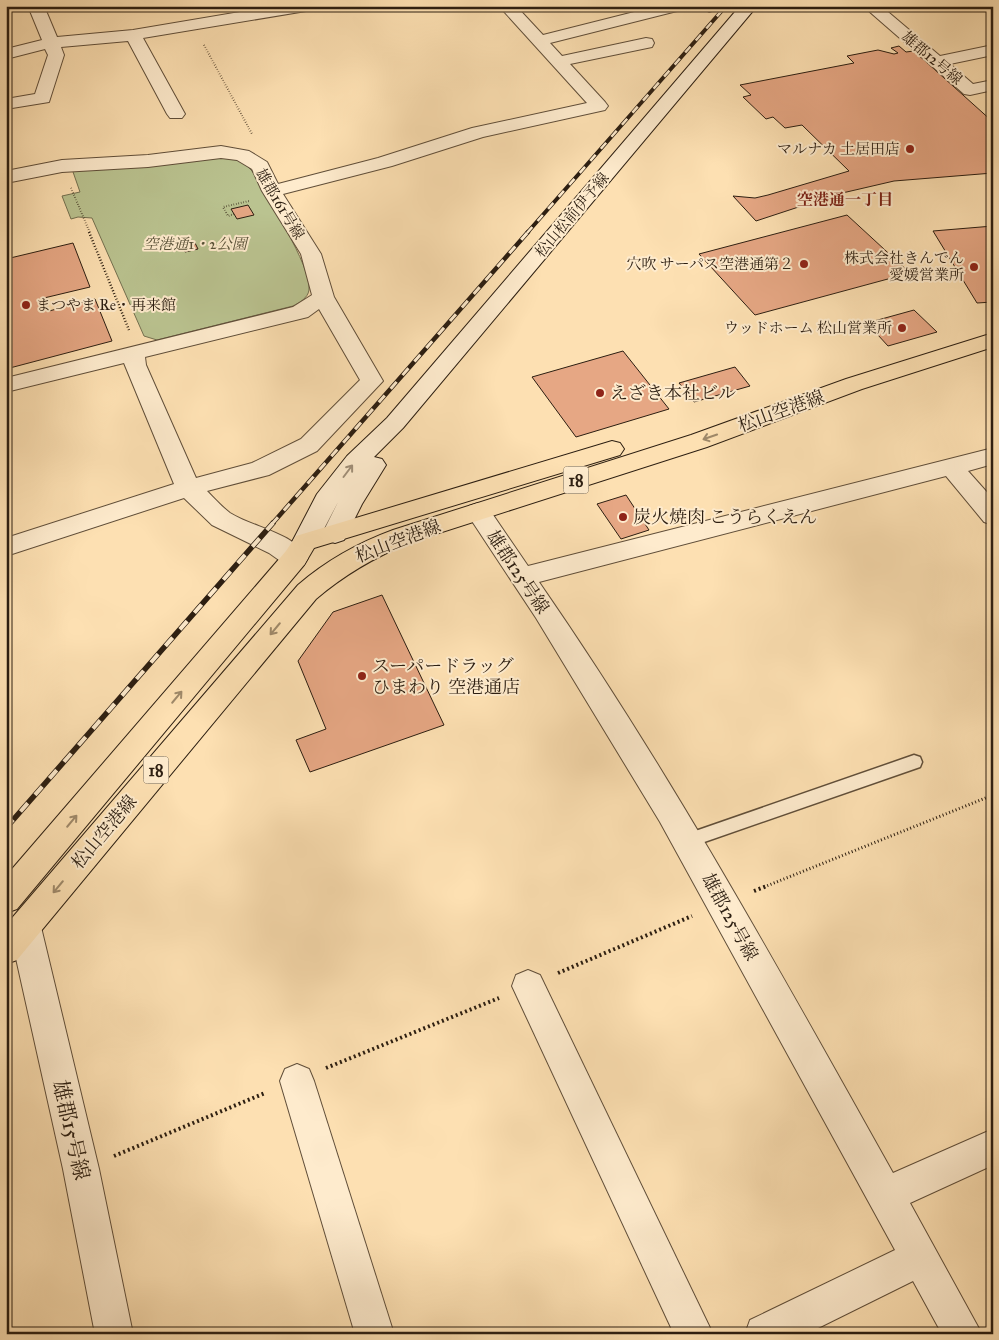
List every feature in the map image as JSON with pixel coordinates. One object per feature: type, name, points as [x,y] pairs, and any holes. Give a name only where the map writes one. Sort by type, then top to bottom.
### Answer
[{"type":"main road","name":"松山空港線","points":[[472,503],[604,461],[662,452],[786,410],[854,384],[993,340]]},
{"type":"main road","name":"松山空港線","points":[[11,919],[322,552],[358,553],[402,536],[472,503],[785,395],[854,384]]},
{"type":"main road","name":"18","points":[[322,552],[357,533],[472,503]]},
{"type":"street","points":[[6,104],[43,98],[56,55],[36,6]]},
{"type":"street","points":[[6,54],[51,43],[132,35],[165,20],[306,6]]},
{"type":"street","points":[[272,191],[385,162],[478,132],[599,106],[507,6]]},
{"type":"street","points":[[538,41],[679,6]]},
{"type":"street","name":"松山松前伊予線","points":[[322,552],[338,501],[355,462],[395,423],[749,6]]},
{"type":"street","name":"雄郡12号線","points":[[871,6],[970,90],[993,85]]},
{"type":"street","points":[[132,35],[176,114]]},
{"type":"street","points":[[558,62],[637,48]]},
{"type":"street","points":[[937,62],[993,50]]},
{"type":"street","name":"雄郡161号線","points":[[6,177],[62,166],[148,161],[221,152],[242,155],[260,166],[272,191],[311,254],[322,298],[372,381],[309,445],[260,469],[188,488]]},
{"type":"street","points":[[6,385],[300,312],[322,298]]},
{"type":"street","points":[[134,353],[135,365],[188,488],[221,518],[278,546],[322,552],[327,515],[338,501],[356,518],[379,526]]},
{"type":"street","points":[[522,577],[993,456]]},
{"type":"street","points":[[952,467],[993,516]]},
{"type":"street","points":[[6,547],[188,488]]},
{"type":"street","name":"雄郡125号線","points":[[472,503],[522,577],[687,840],[963,1334]]},
{"type":"street","name":"雄郡15号線","points":[[11,919],[83,1179],[114,1334]]},
{"type":"street","points":[[528,986],[694,1334]]},
{"type":"street","points":[[296,1080],[374,1334]]},
{"type":"street","points":[[885,1195],[993,1147]]},
{"type":"street","points":[[764,1334],[920,1258]]},
{"type":"lane","points":[[687,840],[914,762]]},
{"type":"path","points":[[216,16],[197,30],[257,143],[242,155]]},
{"type":"path","points":[[62,166],[135,345],[134,353]]},
{"type":"path","points":[[234,214],[228,216],[224,208],[267,197],[272,191]]},
{"type":"green space","name":"空港通1・2公園","points":[[221,156],[241,160],[252,171],[296,248],[308,279],[308,293],[303,300],[293,306],[157,340],[144,336],[92,218],[78,217],[71,219],[62,196],[80,192],[72,169]]},
{"type":"building","name":"マルナカ 土居田店","points":[[899,46],[906,52],[914,51],[993,122],[993,173],[894,181],[838,194],[756,221],[733,196],[755,198],[849,171],[802,125],[785,128],[773,117],[766,119],[743,97],[751,95],[740,85],[854,63],[847,56],[878,50],[894,54],[898,53],[891,48]]},
{"type":"building","points":[[248,205],[254,215],[237,219],[231,209]]},
{"type":"building","name":"穴吹 サーパス空港通第２","points":[[847,215],[910,273],[755,315],[699,254]]},
{"type":"building","name":"株式会社きんでん 愛媛営業所","points":[[993,226],[993,302],[977,303],[933,231]]},
{"type":"building","points":[[194,241],[198,249],[185,252],[181,244]]},
{"type":"building","name":"まつやま Re・再来館","points":[[73,243],[90,287],[44,298],[49,311],[95,299],[112,341],[6,369],[6,259]]},
{"type":"building","name":"ウッドホーム 松山営業所","points":[[914,310],[937,332],[888,346],[867,323]]},
{"type":"building","name":"えざき本社ビル","points":[[623,351],[669,409],[576,437],[532,377]]},
{"type":"building","points":[[735,367],[750,386],[694,402],[679,383]]},
{"type":"building","name":"炭火焼肉 こうらくえん","points":[[626,495],[649,530],[621,539],[597,504]]},
{"type":"building","name":"スーパードラッグ ひまわり 空港通店","points":[[382,595],[444,725],[310,772],[296,740],[326,729],[298,661],[333,612]]},
{"type":"railway","points":[[527,233],[726,6]]},
{"type":"railway","points":[[272,524],[528,232]]},
{"type":"railway","points":[[6,828],[273,523]]},
{"type":"place","name":"マルナカ 土居田店","points":[[910,149]]},
{"type":"place","name":"穴吹 サーパス空港通第２","points":[[804,264]]},
{"type":"place","name":"株式会社きんでん 愛媛営業所","points":[[974,267]]},
{"type":"place","name":"まつやま Re・再来館","points":[[26,305]]},
{"type":"place","name":"ウッドホーム 松山営業所","points":[[902,328]]},
{"type":"place","name":"えざき本社ビル","points":[[600,393]]},
{"type":"place","name":"炭火焼肉 こうらくえん","points":[[623,517]]},
{"type":"place","name":"スーパードラッグ ひまわり 空港通店","points":[[362,676]]},
{"type":"district","name":"空港通一丁目","points":[[845,199]]}]
